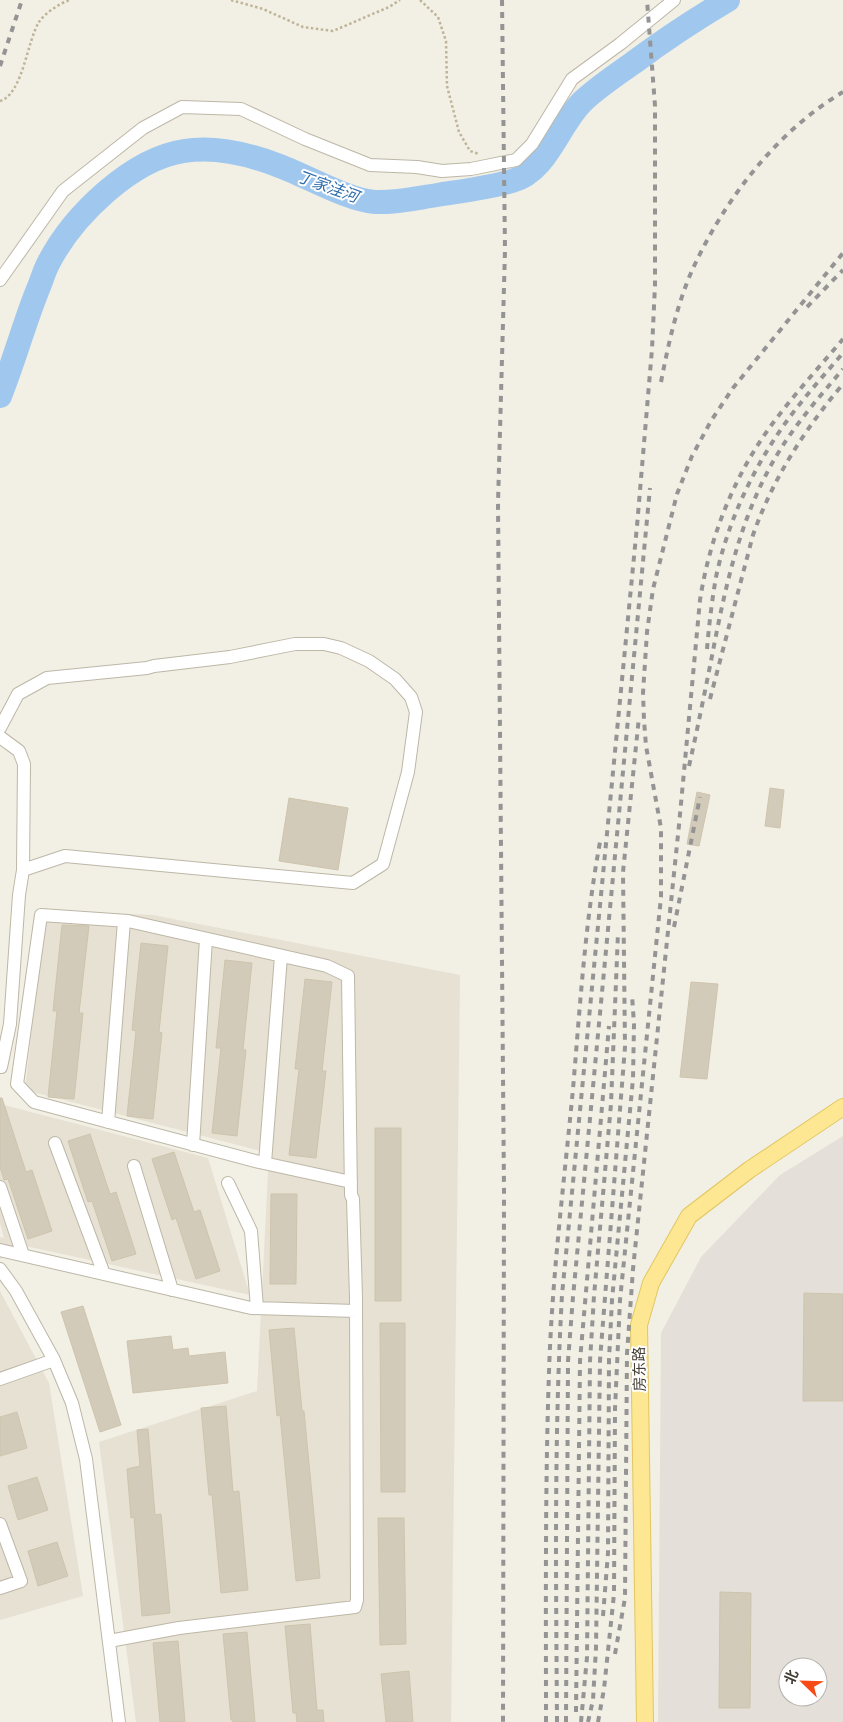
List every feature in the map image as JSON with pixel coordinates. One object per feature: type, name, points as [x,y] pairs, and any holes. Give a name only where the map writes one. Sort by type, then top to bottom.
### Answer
[{"type":"main road","name":"房东路","points":[[645,1722],[639,1324],[651,1283],[689,1216],[750,1170],[843,1107]]},
{"type":"street","points":[[0,280],[63,191],[143,128],[182,107],[242,109],[305,139],[370,165],[417,167],[442,171],[471,169],[516,160],[532,144],[572,79],[620,44],[674,0]]},
{"type":"street","points":[[0,728],[18,694],[47,678],[230,657],[295,644],[324,644],[341,648],[369,661],[395,679],[411,697],[416,712],[408,772],[383,864],[353,883],[65,856],[23,870]]},
{"type":"street","points":[[0,737],[19,751],[24,764],[23,870],[19,895],[10,1024],[2,1067],[0,1067]]},
{"type":"street","points":[[109,1642],[179,1628],[355,1607],[357,1600],[356,1311],[353,1199],[351,1195],[351,1182],[348,976],[327,966],[124,921],[41,915],[17,1084],[34,1102],[192,1145],[351,1182]]},
{"type":"street","points":[[108,1122],[124,921]]},
{"type":"street","points":[[192,1145],[206,939]]},
{"type":"street","points":[[265,1163],[280,956]]},
{"type":"street","points":[[54,1143],[104,1274]]},
{"type":"street","points":[[134,1166],[172,1290]]},
{"type":"street","points":[[228,1183],[251,1231],[257,1308]]},
{"type":"street","points":[[0,1187],[23,1256]]},
{"type":"street","points":[[0,1250],[257,1308],[356,1311]]},
{"type":"street","points":[[0,1269],[16,1291],[54,1360],[72,1403],[86,1459],[119,1722]]},
{"type":"street","points":[[0,1379],[54,1360]]},
{"type":"street","points":[[0,1524],[21,1581],[0,1588]]},
{"type":"path","points":[[0,101],[5,99],[17,85],[39,22],[60,3],[70,0]]},
{"type":"path","points":[[231,0],[263,9],[303,27],[333,31],[389,7],[400,0]]},
{"type":"path","points":[[420,0],[438,17],[446,41],[447,86],[459,132],[470,151],[484,156]]},
{"type":"shaded area","points":[[45,910],[153,915],[460,975],[451,1722],[136,1722],[99,1442],[257,1391],[269,1153],[25,1090]]},
{"type":"shaded area","points":[[0,1104],[208,1158],[250,1295],[21,1245],[0,1259],[0,1237],[4,1238],[0,1223]]},
{"type":"shaded area","points":[[843,1136],[843,1722],[658,1722],[661,1333],[701,1257],[780,1175]]},
{"type":"shaded area","points":[[0,1291],[49,1383],[83,1596],[0,1620]]},
{"type":"building","points":[[770,788],[784,790],[780,828],[765,826]]},
{"type":"building","points":[[697,792],[710,795],[699,846],[687,844]]},
{"type":"building","points":[[289,798],[348,808],[338,870],[279,861]]},
{"type":"building","points":[[62,925],[89,926],[79,1013],[83,1013],[74,1099],[48,1097],[57,1011],[53,1011]]},
{"type":"building","points":[[141,943],[168,946],[159,1032],[162,1033],[153,1119],[127,1116],[136,1031],[132,1030]]},
{"type":"building","points":[[225,960],[252,963],[243,1050],[246,1050],[237,1136],[212,1133],[221,1048],[216,1048]]},
{"type":"building","points":[[305,979],[332,982],[322,1071],[326,1071],[316,1158],[289,1155],[299,1069],[295,1069]]},
{"type":"building","points":[[691,982],[718,984],[707,1079],[680,1077]]},
{"type":"building","points":[[0,1098],[2,1098],[26,1172],[32,1170],[52,1231],[28,1239],[8,1179],[4,1180],[0,1167]]},
{"type":"building","points":[[375,1128],[401,1128],[401,1301],[375,1301]]},
{"type":"building","points":[[90,1134],[110,1194],[116,1192],[136,1254],[112,1261],[92,1201],[88,1202],[68,1141]]},
{"type":"building","points":[[174,1152],[194,1212],[200,1210],[220,1271],[196,1279],[176,1218],[172,1220],[152,1159]]},
{"type":"building","points":[[271,1194],[297,1194],[296,1284],[270,1284]]},
{"type":"building","points":[[804,1293],[843,1294],[843,1401],[803,1401]]},
{"type":"building","points":[[83,1306],[121,1425],[100,1432],[61,1312]]},
{"type":"building","points":[[380,1323],[405,1323],[405,1492],[381,1492]]},
{"type":"building","points":[[294,1328],[320,1578],[296,1581],[280,1415],[277,1416],[269,1330]]},
{"type":"building","points":[[171,1336],[173,1350],[188,1348],[189,1356],[225,1352],[228,1383],[133,1393],[127,1341]]},
{"type":"building","points":[[226,1406],[233,1492],[239,1491],[248,1590],[221,1593],[212,1495],[209,1495],[201,1408]]},
{"type":"building","points":[[17,1412],[27,1448],[0,1456],[0,1417]]},
{"type":"building","points":[[148,1429],[155,1515],[161,1514],[170,1613],[142,1616],[134,1517],[131,1518],[127,1469],[140,1466],[137,1430]]},
{"type":"building","points":[[37,1477],[48,1510],[18,1520],[8,1486]]},
{"type":"building","points":[[378,1518],[404,1518],[406,1644],[380,1645]]},
{"type":"building","points":[[57,1542],[68,1576],[38,1586],[28,1551]]},
{"type":"building","points":[[720,1592],[751,1593],[750,1708],[719,1708]]},
{"type":"building","points":[[310,1624],[317,1710],[323,1710],[324,1722],[297,1722],[296,1713],[293,1713],[285,1626]]},
{"type":"building","points":[[247,1632],[255,1722],[233,1722],[231,1720],[223,1634]]},
{"type":"building","points":[[178,1641],[185,1722],[160,1722],[153,1643]]},
{"type":"building","points":[[409,1671],[413,1722],[386,1722],[381,1674]]},
{"type":"waterway","name":"丁家洼河","points":[[0,396],[44,272],[60,244],[88,209],[106,192],[144,165],[164,156],[184,151],[220,150],[266,161],[352,197],[375,202],[406,200],[512,181],[524,176],[544,158],[566,122],[583,101],[607,81],[668,38],[728,0]]},
{"type":"railway","points":[[0,66],[22,0]]},
{"type":"railway","points":[[502,0],[505,250],[498,503],[504,1190],[503,1722]]},
{"type":"railway","points":[[557,1722],[557,1455],[562,1295],[637,526],[652,349],[655,285],[655,106],[647,0]]},
{"type":"railway","points":[[661,382],[671,336],[684,291],[696,262],[723,213],[758,166],[777,145],[820,107],[843,92]]},
{"type":"railway","points":[[598,1722],[604,1689],[614,1594],[615,1409],[620,1300],[661,897],[661,828],[646,746],[643,693],[647,632],[653,589],[677,494],[692,456],[711,421],[733,388],[843,253]]},
{"type":"railway","points":[[807,307],[843,270]]},
{"type":"railway","points":[[615,1654],[625,1598],[627,1354],[633,1269],[679,825],[700,600],[715,536],[740,475],[772,424],[843,339]]},
{"type":"railway","points":[[707,649],[716,577],[721,556],[744,493],[765,454],[789,418],[843,353]]},
{"type":"railway","points":[[689,766],[728,579],[754,500],[766,474],[787,439],[843,369]]},
{"type":"railway","points":[[710,699],[753,535],[761,514],[791,455],[843,384]]},
{"type":"railway","points":[[566,1722],[568,1361],[650,488]]},
{"type":"railway","points":[[588,1722],[593,1700],[596,1648],[600,1360],[625,1047],[623,872],[639,717]]},
{"type":"railway","points":[[674,927],[700,797]]},
{"type":"railway","points":[[546,1722],[546,1503],[551,1336],[590,903],[600,842]]},
{"type":"railway","points":[[581,1722],[587,1657],[590,1361],[611,1104],[618,933]]},
{"type":"railway","points":[[603,1616],[608,1553],[609,1360],[612,1300],[633,1079],[634,1024],[632,995]]},
{"type":"railway","points":[[576,1712],[580,1361],[609,1026]]}]
